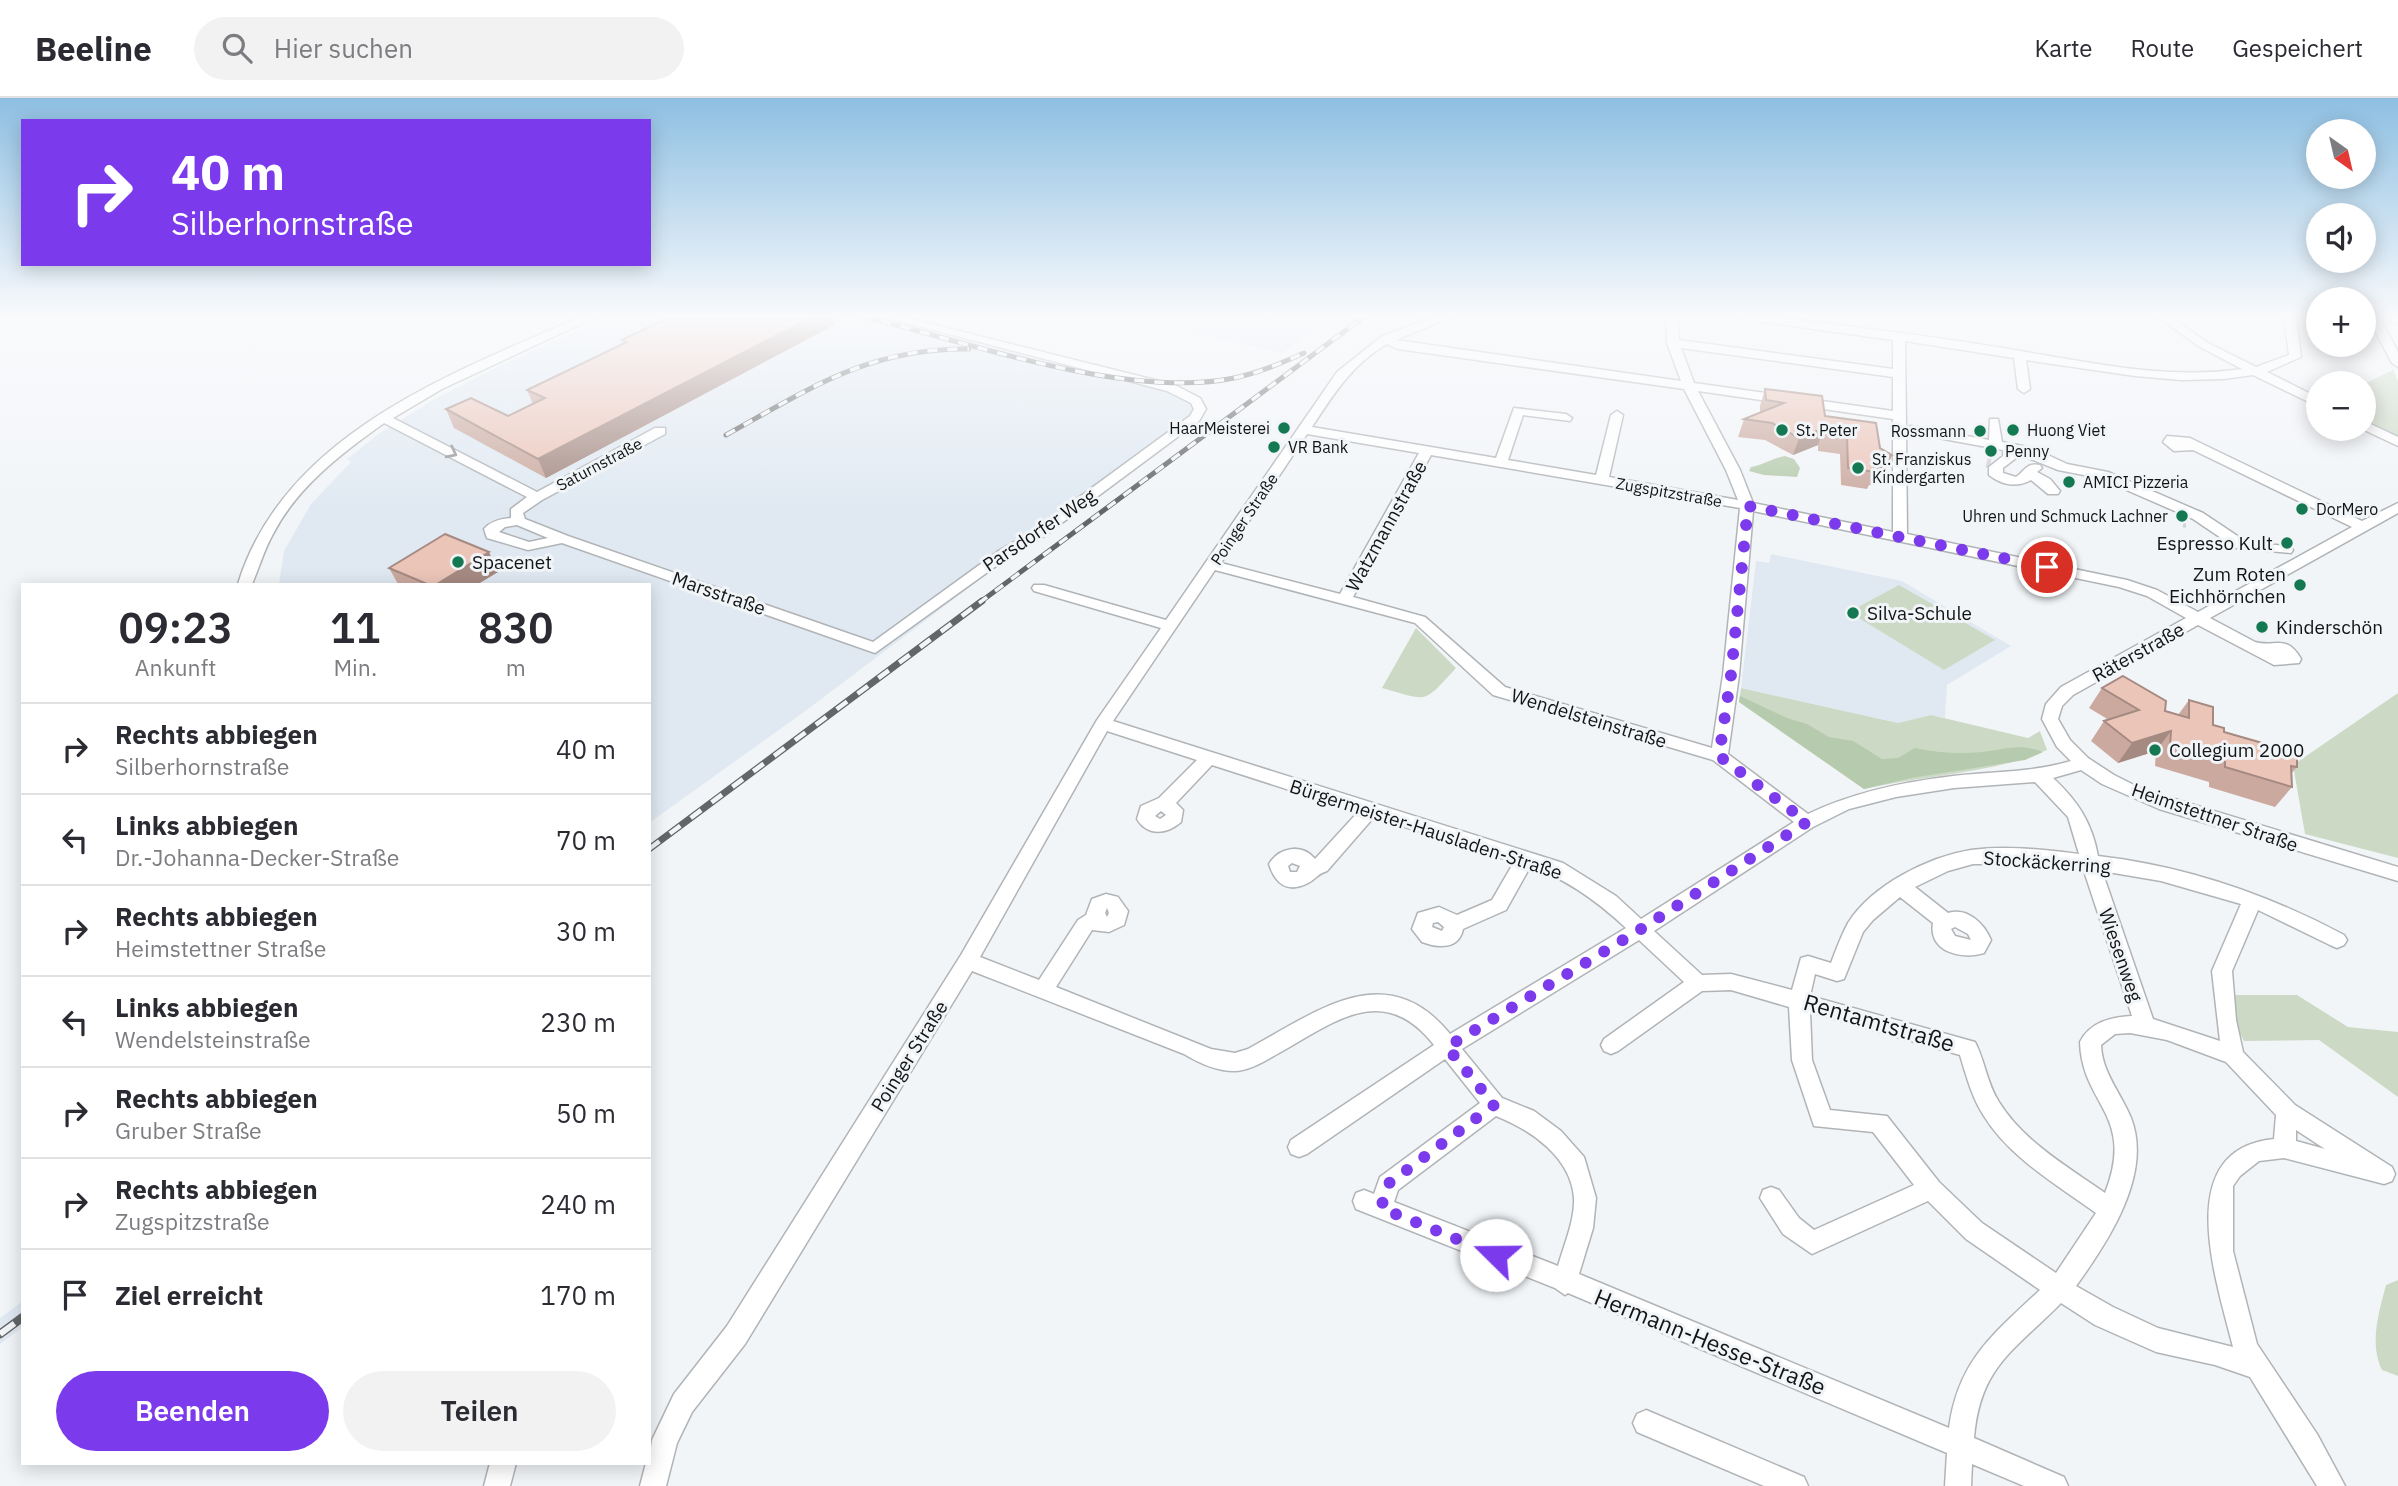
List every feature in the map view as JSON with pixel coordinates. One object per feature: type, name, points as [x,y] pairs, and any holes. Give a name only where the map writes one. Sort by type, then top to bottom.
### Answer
[{"type":"street","points":[[245,583],[257,549],[293,495],[331,457],[455,381]]},
{"type":"street","name":"Parsdorfer Weg","points":[[875,648],[1005,552],[1054,522],[1195,418],[1200,409],[1196,401],[1171,388],[1142,381]]},
{"type":"street","name":"Poinger Straße","points":[[653,1486],[665,1440],[683,1403],[736,1335],[968,961],[1103,724],[1339,381]]},
{"type":"street","points":[[1663,381],[1899,416]]},
{"type":"street","points":[[1687,381],[1733,470],[1748,506],[1731,675],[1719,756]]},
{"type":"street","points":[[1899,537],[1900,381]]},
{"type":"street","points":[[2023,381],[2024,389]]},
{"type":"street","points":[[2274,381],[2306,397]]},
{"type":"street","points":[[1501,463],[1518,411],[1566,418]]},
{"type":"street","points":[[1602,480],[1617,415]]},
{"type":"street","points":[[388,420],[537,497],[516,512],[519,521],[502,523],[491,529],[492,535],[528,546],[563,539]]},
{"type":"street","points":[[1994,422],[2009,458],[1996,463],[1996,475],[2010,482],[2017,482],[2026,477],[2026,472]]},
{"type":"street","name":"Zugspitzstraße","points":[[1304,430],[1748,506],[2131,585],[2249,646],[2266,652]]},
{"type":"street","points":[[1911,430],[2003,446],[2057,464],[2103,475],[2183,505],[2192,518],[2249,548],[2286,550]]},
{"type":"street","name":"Saturnstraße","points":[[537,497],[660,431]]},
{"type":"street","points":[[2376,431],[2398,442]]},
{"type":"street","points":[[2185,441],[2363,527]]},
{"type":"street","name":"Watzmannstraße","points":[[1344,600],[1427,451]]},
{"type":"street","points":[[2026,472],[2084,458]]},
{"type":"street","points":[[2026,472],[2045,482],[2053,491]]},
{"type":"street","name":"Räterstraße","points":[[2084,763],[2055,732],[2050,719],[2054,704],[2067,691],[2398,507]]},
{"type":"street","name":"Marsstraße","points":[[519,521],[563,539],[875,648]]},
{"type":"street","name":"Wendelsteinstraße","points":[[1213,565],[1420,620],[1499,691],[1719,756],[1807,822]]},
{"type":"street","points":[[1039,588],[1171,626]]},
{"type":"street","name":"Bürgermeister-Hausladen-Straße","points":[[1103,724],[1556,868],[1609,901],[1698,983]]},
{"type":"street","points":[[1164,804],[1209,758]]},
{"type":"street","points":[[1299,1147],[1447,1047],[1641,929],[1807,822],[1844,804],[1896,791],[1954,782],[2039,776],[2084,763]]},
{"type":"street","name":"Heimstettner Straße","points":[[2084,763],[2119,785],[2164,804],[2398,874]]},
{"type":"street","name":"Wiesenweg","points":[[2039,776],[2077,812],[2090,862],[2145,1026]]},
{"type":"street","points":[[1310,868],[1320,866],[1370,810]]},
{"type":"street","name":"Stockäckerring","points":[[2260,1368],[2215,1353],[2156,1340],[2058,1289],[1974,1231],[1931,1189],[1879,1123],[1822,1119],[1802,1060],[1799,1001],[1808,964],[1837,973],[1856,926],[1885,897],[1955,860],[1973,857],[2090,862],[2175,877],[2299,918],[2337,940]]},
{"type":"street","points":[[1454,925],[1499,905],[1525,858]]},
{"type":"street","points":[[1901,887],[1944,921]]},
{"type":"street","points":[[2233,1056],[2226,1020],[2222,971],[2252,901]]},
{"type":"street","points":[[1043,991],[1085,925],[1095,919]]},
{"type":"street","points":[[968,961],[1191,1048],[1207,1057],[1235,1062],[1253,1057],[1345,1006],[1370,1001],[1400,1008],[1429,1023],[1494,1105],[1525,1118],[1553,1138],[1576,1164],[1585,1198],[1581,1228],[1565,1283]]},
{"type":"street","name":"Rentamtstraße","points":[[1698,983],[1731,982],[1968,1048],[1984,1095],[1999,1120],[2018,1139],[2108,1208]]},
{"type":"street","points":[[1611,1045],[1698,983]]},
{"type":"street","points":[[1958,1486],[1960,1447],[1968,1396],[1990,1355],[2075,1269],[2123,1174],[2126,1140],[2121,1120],[2089,1061],[2090,1044],[2102,1030],[2120,1025],[2145,1026],[2233,1056],[2287,1112],[2384,1174],[2284,1148],[2254,1151],[2232,1169],[2222,1184],[2221,1251],[2246,1349],[2308,1443],[2332,1486]]},
{"type":"street","name":"Hermann-Hesse-Straße","points":[[1494,1105],[1388,1184],[1372,1205],[1565,1283],[1658,1317],[2055,1486]]},
{"type":"street","points":[[2284,1148],[2287,1112]]},
{"type":"street","points":[[1771,1198],[1791,1226],[1812,1243],[1931,1189]]},
{"type":"street","points":[[1646,1423],[1795,1486]]},
{"type":"street","points":[[497,1486],[502,1465]]},
{"type":"shaded area","points":[[470,381],[1158,381],[1175,385],[1200,397],[1204,410],[1201,421],[651,822],[651,583],[279,583],[284,551],[311,504],[351,462],[347,459],[380,433]]},
{"type":"shaded area","name":"Silva-Schule","points":[[1771,554],[1902,581],[2011,646],[1947,685],[1945,718],[1931,715],[1898,723],[1741,688],[1756,561],[1769,563]]},
{"type":"shaded area","points":[[21,1302],[21,1328],[0,1344],[0,1318]]},
{"type":"green space","points":[[2376,381],[2398,381],[2398,439],[2376,428]]},
{"type":"green space","points":[[1785,456],[1794,459],[1800,468],[1797,477],[1764,475],[1749,471],[1751,467]]},
{"type":"green space","points":[[1899,585],[1995,640],[1944,670],[1849,612]]},
{"type":"green space","points":[[1416,628],[1456,668],[1437,689],[1424,697],[1409,696],[1382,688]]},
{"type":"green space","points":[[1741,688],[1898,723],[1931,715],[2028,738],[2040,731],[2047,750],[2004,764],[1864,789],[1739,702]]},
{"type":"green space","points":[[2398,693],[2398,858],[2305,834],[2293,765]]},
{"type":"green space","points":[[1740,696],[1787,718],[1807,724],[1829,737],[1853,741],[1882,759],[1898,758],[1915,748],[1965,753],[2019,747],[2043,752],[2025,760],[1911,778],[1864,789],[1739,702]]},
{"type":"green space","points":[[2227,995],[2297,995],[2348,1027],[2398,1032],[2398,1097],[2319,1040],[2244,1041],[2233,1020]]},
{"type":"green space","points":[[2398,1280],[2398,1376],[2382,1370],[2376,1338],[2386,1285]]},
{"type":"building","points":[[546,381],[689,381],[538,459],[446,409],[471,398],[508,416],[545,398],[527,390]]},
{"type":"building","points":[[1765,389],[1822,396],[1825,416],[1876,423],[1880,448],[1892,455],[1878,461],[1878,467],[1874,467],[1875,472],[1848,468],[1847,436],[1825,433],[1824,428],[1799,438],[1772,423],[1744,419],[1784,403],[1766,400]]},
{"type":"building","points":[[445,534],[489,552],[439,583],[425,583],[389,568]]},
{"type":"building","points":[[2123,676],[2166,701],[2165,711],[2189,718],[2189,700],[2213,707],[2213,725],[2224,728],[2224,732],[2297,753],[2297,767],[2291,766],[2292,787],[2225,767],[2225,762],[2170,746],[2171,731],[2132,743],[2104,721],[2139,710],[2102,688]]},
{"type":"tunnel","points":[[1987,461],[1991,462]]},
{"type":"railway","points":[[726,435],[827,381]]},
{"type":"railway","points":[[1144,381],[1192,383],[1211,381]]},
{"type":"railway","points":[[979,603],[1278,381]]},
{"type":"railway","points":[[651,848],[982,601]]},
{"type":"railway","points":[[0,1334],[21,1318]]},
{"type":"place","name":"HaarMeisterei","points":[[1284,428]]},
{"type":"place","name":"St. Peter","points":[[1782,430]]},
{"type":"place","name":"Huong Viet","points":[[2013,430]]},
{"type":"place","name":"Rossmann","points":[[1980,431]]},
{"type":"place","name":"VR Bank","points":[[1274,447]]},
{"type":"place","name":"Penny","points":[[1991,451]]},
{"type":"place","name":"St. Franziskus Kindergarten","points":[[1858,468]]},
{"type":"place","name":"AMICI Pizzeria","points":[[2069,482]]},
{"type":"place","name":"DorMero","points":[[2302,509]]},
{"type":"place","name":"Uhren und Schmuck Lachner","points":[[2182,516]]},
{"type":"place","name":"Espresso Kult","points":[[2287,543]]},
{"type":"place","name":"Spacenet","points":[[458,562]]},
{"type":"place","name":"Zum Roten Eichhörnchen","points":[[2300,585]]},
{"type":"place","name":"Silva-Schule","points":[[1853,613]]},
{"type":"place","name":"Kinderschön","points":[[2262,627]]},
{"type":"place","name":"Collegium 2000","points":[[2155,750]]},
{"type":"route","points":[[1496,1255],[1381,1208],[1388,1184],[1494,1105],[1447,1047],[1641,929],[1807,822],[1719,756],[1731,675],[1748,506],[2047,567]]}]
